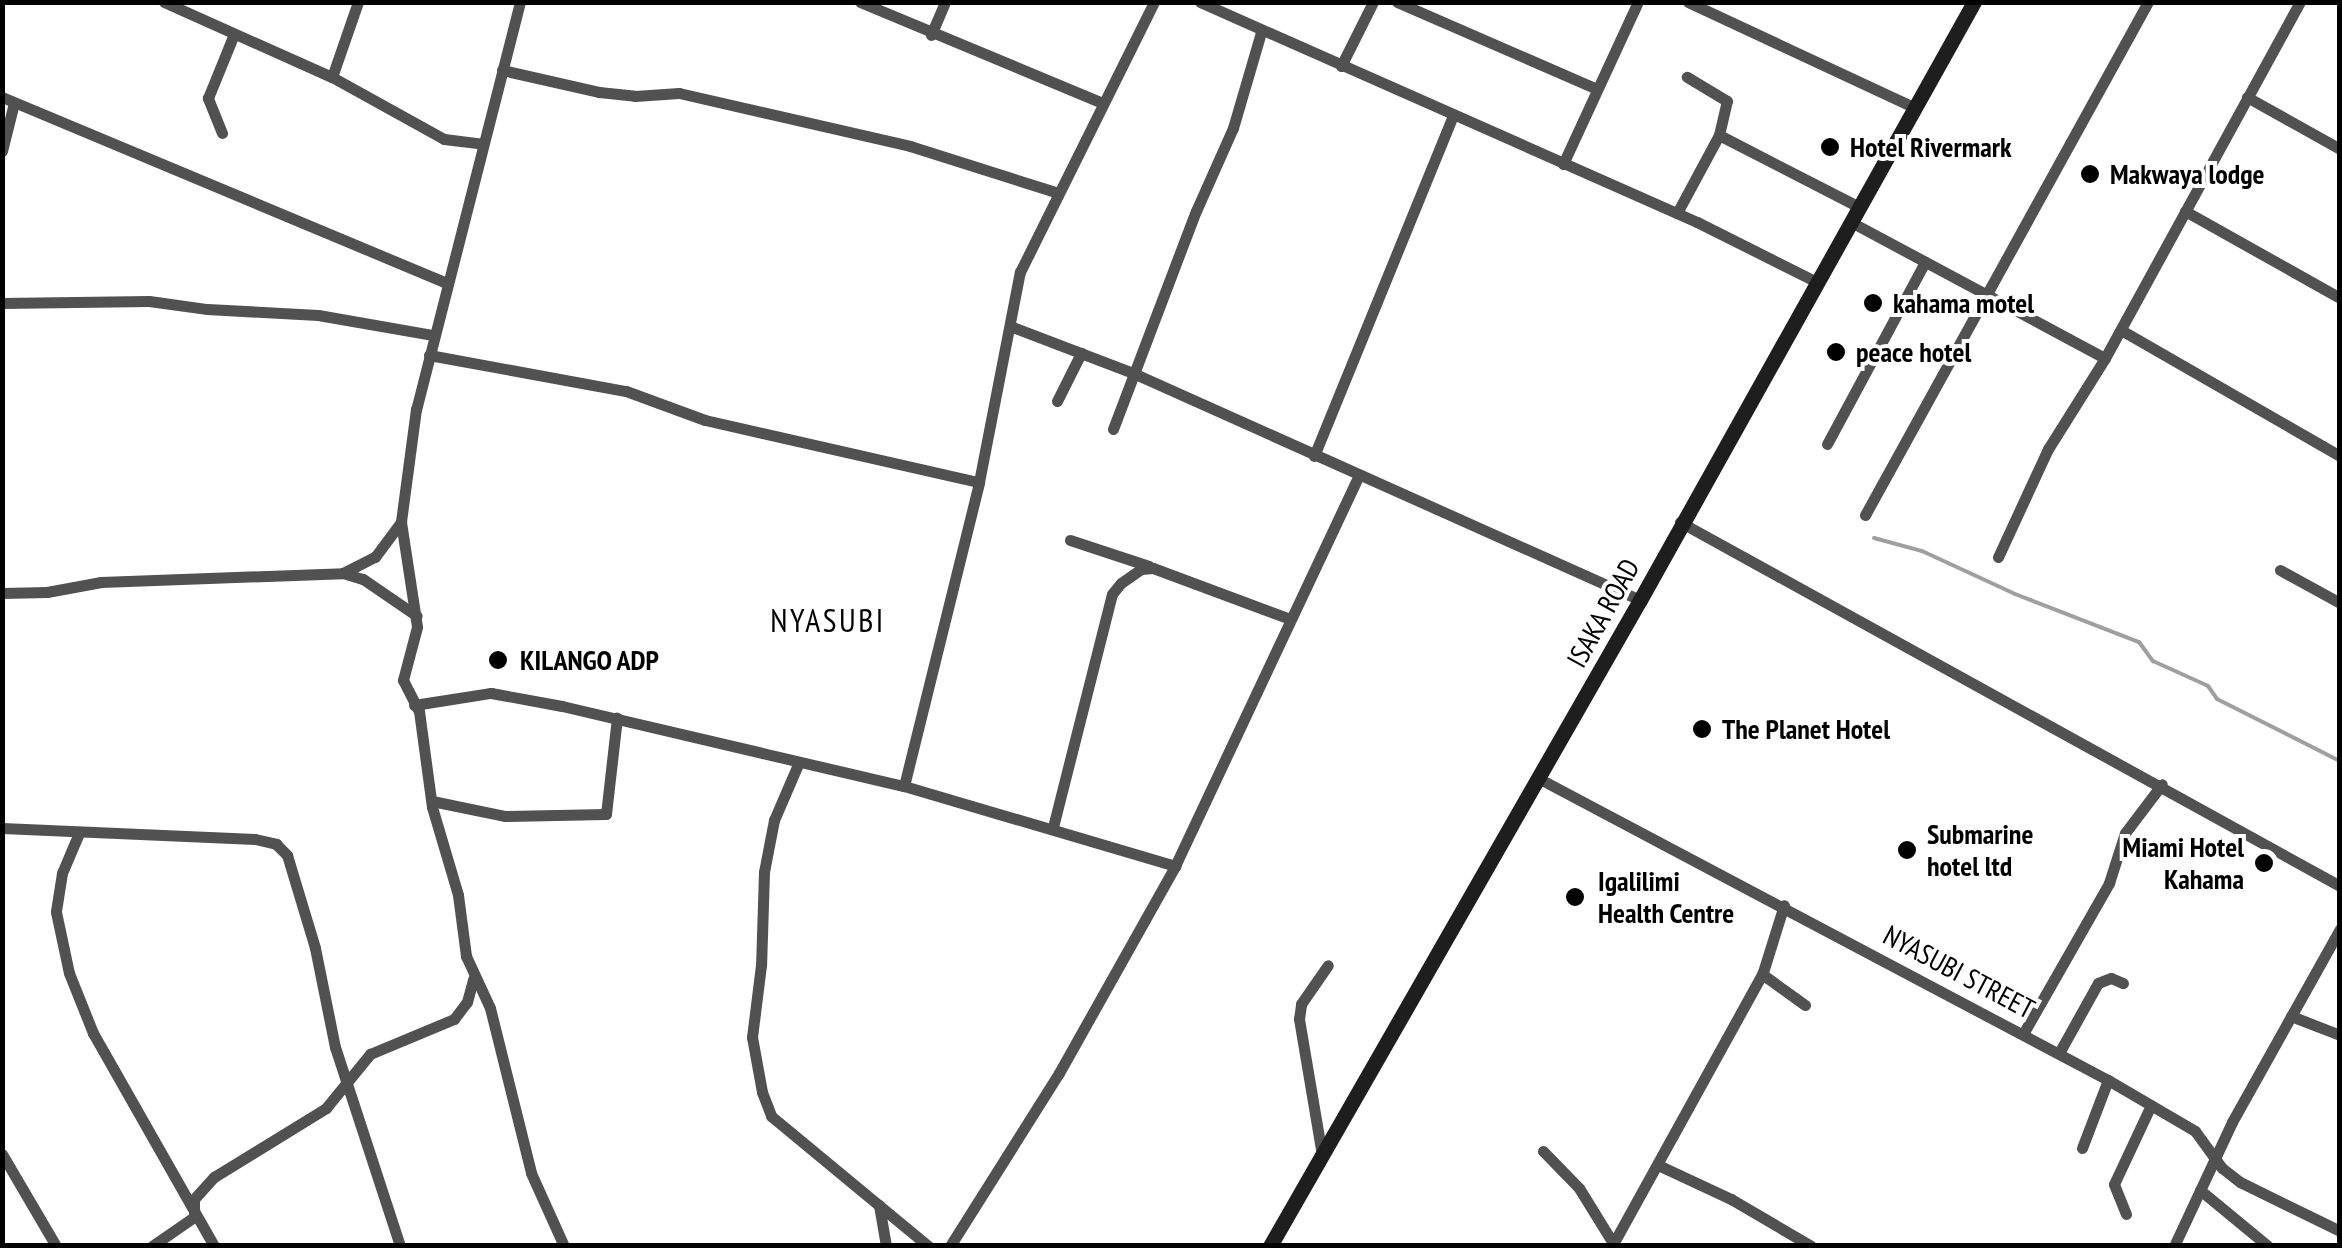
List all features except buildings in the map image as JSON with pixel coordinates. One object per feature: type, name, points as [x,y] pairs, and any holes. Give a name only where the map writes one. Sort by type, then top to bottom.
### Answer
[{"type":"street","points":[[164,2],[332,77],[444,138],[482,144]]},
{"type":"street","points":[[332,77],[358,2]]},
{"type":"street","points":[[520,2],[428,354],[401,522],[416,616],[403,669],[405,690],[419,711],[432,802],[453,876],[473,979],[492,1018],[530,1172],[564,1246]]},
{"type":"street","points":[[860,2],[1103,104]]},
{"type":"street","points":[[931,35],[945,2]]},
{"type":"street","points":[[904,786],[979,482],[1020,272],[1154,2]]},
{"type":"street","points":[[1200,2],[1677,214],[1815,281]]},
{"type":"street","points":[[1341,66],[1373,2]]},
{"type":"street","points":[[1397,2],[1597,90]]},
{"type":"street","points":[[1563,164],[1638,2]]},
{"type":"street","points":[[1688,2],[1915,108]]},
{"type":"street","name":"ISAKA ROAD","points":[[1270,1245],[1640,600],[1680,522],[1974,2]]},
{"type":"street","points":[[1865,515],[2148,2]]},
{"type":"street","points":[[1998,557],[2048,448],[2121,330],[2300,2]]},
{"type":"street","points":[[1114,429],[1233,128],[1262,32]]},
{"type":"street","points":[[222,133],[208,98],[234,34]]},
{"type":"street","points":[[502,70],[599,92],[635,96],[679,93],[910,146],[1058,193]]},
{"type":"street","points":[[1677,214],[1720,136],[1727,101],[1686,77]]},
{"type":"street","points":[[2247,97],[2340,149]]},
{"type":"street","points":[[2,151],[8,100],[446,283]]},
{"type":"street","points":[[1314,456],[1453,116]]},
{"type":"street","points":[[1720,136],[1859,207]]},
{"type":"street","points":[[2184,212],[2340,298]]},
{"type":"street","points":[[1850,222],[2105,358]]},
{"type":"street","points":[[1827,444],[1925,262]]},
{"type":"street","points":[[2,302],[149,301],[207,310],[318,314],[433,335]]},
{"type":"street","points":[[1010,326],[1133,374],[1640,600]]},
{"type":"street","points":[[2121,330],[2340,456]]},
{"type":"street","points":[[1057,401],[1081,353]]},
{"type":"street","points":[[428,354],[626,392],[706,420],[979,482]]},
{"type":"street","points":[[950,1246],[1058,1073],[1175,866],[1359,475]]},
{"type":"street","points":[[342,573],[376,557],[401,522]]},
{"type":"street","points":[[1680,522],[2162,784],[2340,886]]},
{"type":"street","points":[[1070,540],[1290,619]]},
{"type":"street","points":[[1054,827],[1112,594],[1131,574],[1153,568]]},
{"type":"street","points":[[2280,570],[2340,603]]},
{"type":"street","points":[[2,593],[47,592],[102,582],[342,573],[363,579],[416,616]]},
{"type":"street","points":[[414,705],[491,694],[616,718],[904,786],[1054,827],[1175,866]]},
{"type":"street","points":[[432,802],[505,816],[606,814],[616,718]]},
{"type":"street","points":[[800,762],[774,820],[764,872],[754,1059],[771,1116],[928,1246]]},
{"type":"street","name":"NYASUBI STREET","points":[[1538,778],[1784,905],[2151,1104],[2196,1131],[2240,1182],[2340,1231]]},
{"type":"street","points":[[2023,1034],[2110,883],[2126,833],[2162,784]]},
{"type":"street","points":[[2,828],[255,839],[280,848],[287,855],[315,948],[346,1084],[400,1246]]},
{"type":"street","points":[[80,833],[62,873],[56,912],[62,953],[93,1033],[150,1126],[194,1217],[214,1246]]},
{"type":"street","points":[[1612,1244],[1762,974],[1784,905]]},
{"type":"street","points":[[2174,1246],[2215,1157],[2340,928]]},
{"type":"street","points":[[1322,1154],[1299,1019],[1301,1004],[1328,965]]},
{"type":"street","points":[[1762,974],[1805,1006]]},
{"type":"street","points":[[2059,1053],[2098,983],[2111,978],[2123,983]]},
{"type":"street","points":[[194,1217],[194,1200],[214,1178],[308,1122],[375,1051],[454,1019],[467,1002],[473,979]]},
{"type":"street","points":[[2291,1016],[2328,1027],[2340,1036]]},
{"type":"street","points":[[2082,1148],[2108,1080]]},
{"type":"street","points":[[2126,1214],[2114,1184],[2151,1104]]},
{"type":"street","points":[[1543,1150],[1580,1188],[1612,1244]]},
{"type":"street","points":[[2,1154],[56,1246]]},
{"type":"street","points":[[1658,1165],[1732,1199],[1811,1246]]},
{"type":"street","points":[[2200,1190],[2268,1246]]},
{"type":"street","points":[[879,1205],[886,1246]]},
{"type":"street","points":[[152,1246],[194,1217]]},
{"type":"waterway","points":[[1874,538],[1922,551],[2015,594],[2139,642],[2153,661],[2208,686],[2217,699],[2340,761]]},
{"type":"place","name":"Hotel Rivermark","points":[[1830,147]]},
{"type":"place","name":"Makwaya lodge","points":[[2090,174]]},
{"type":"place","name":"kahama motel","points":[[1873,303]]},
{"type":"place","name":"peace hotel","points":[[1836,352]]},
{"type":"place","name":"KILANGO ADP","points":[[498,660]]},
{"type":"place","name":"The Planet Hotel","points":[[1702,729]]},
{"type":"place","name":"Submarine hotel ltd","points":[[1907,850]]},
{"type":"place","name":"Miami Hotel Kahama","points":[[2264,863]]},
{"type":"place","name":"Igalilimi Health Centre","points":[[1575,897]]},
{"type":"district","name":"NYASUBI","points":[[828,620]]}]
